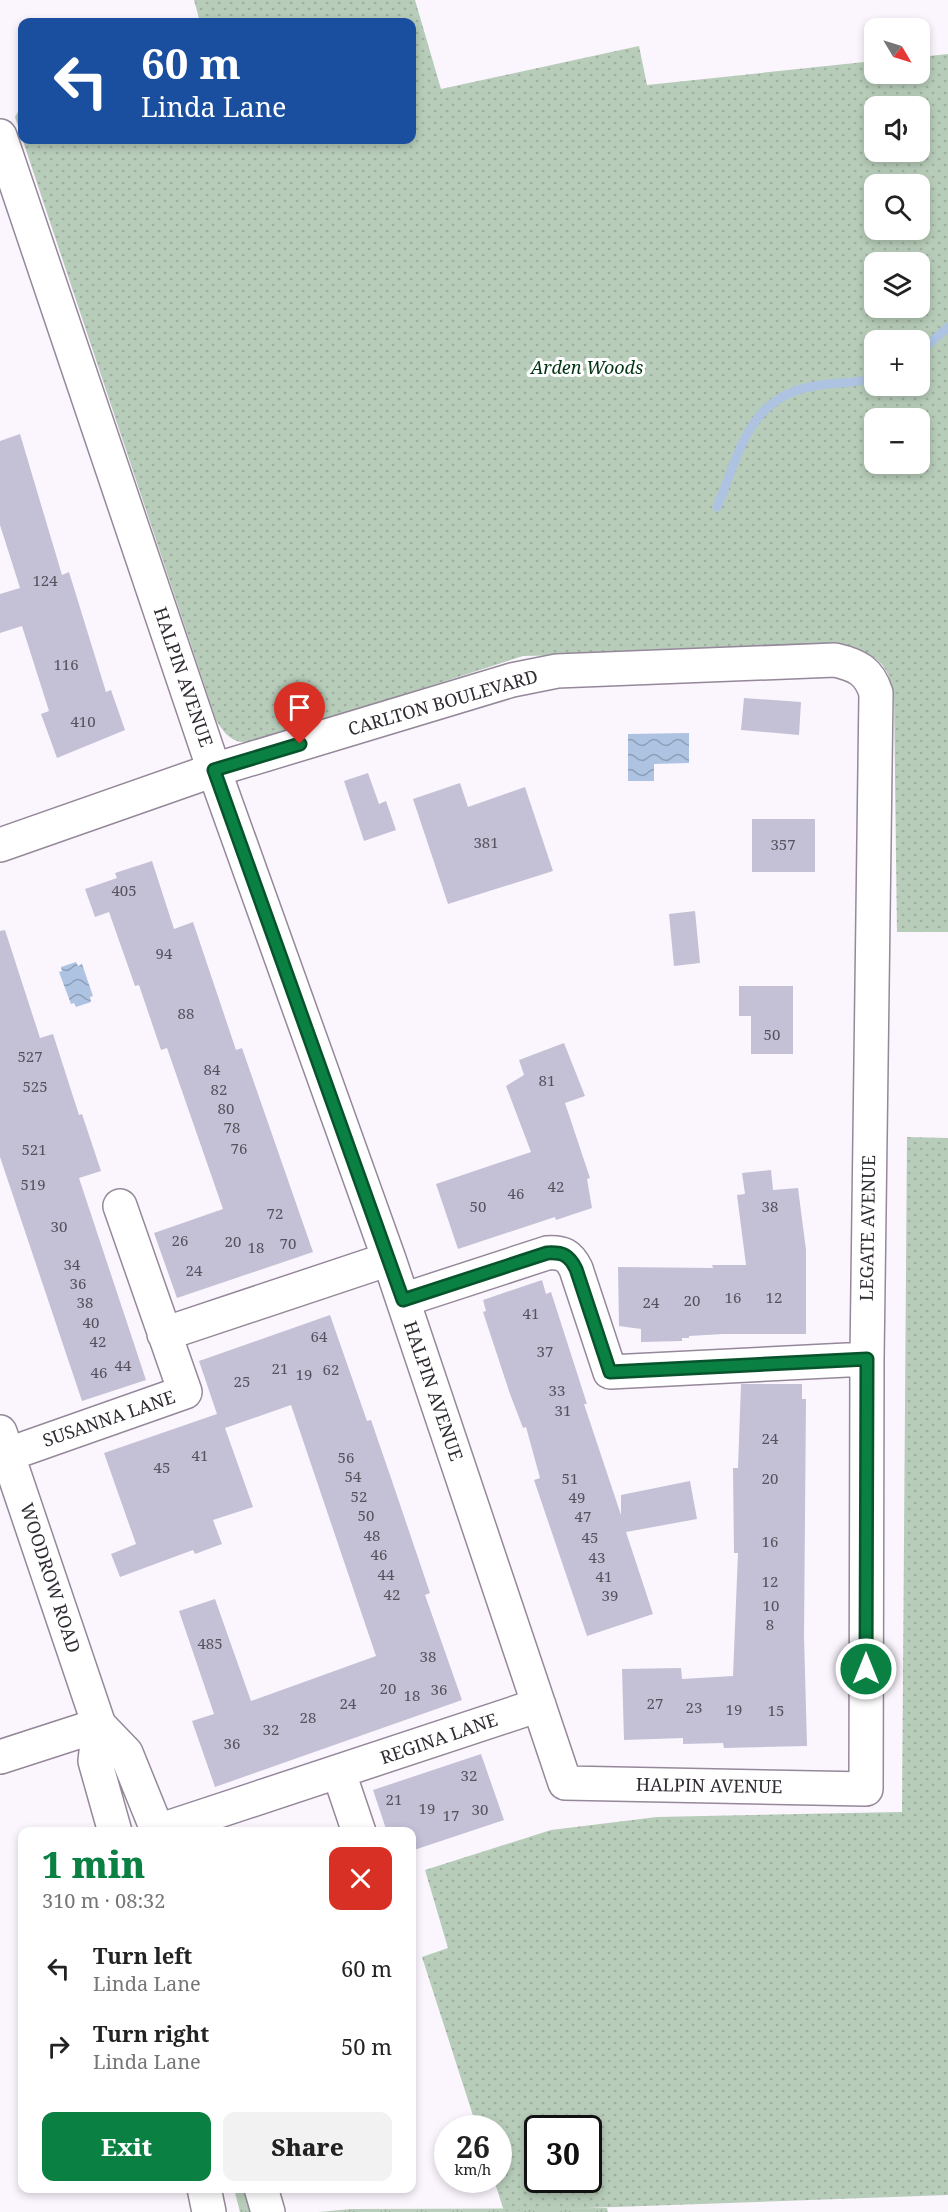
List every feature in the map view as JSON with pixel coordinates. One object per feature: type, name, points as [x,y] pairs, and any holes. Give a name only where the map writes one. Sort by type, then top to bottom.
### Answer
[{"type":"street","name":"HALPIN AVENUE","points":[[0,136],[214,770],[389,1259],[566,1783],[866,1789]]},
{"type":"street","name":"CARLTON BOULEVARD","points":[[0,845],[214,770],[512,680],[557,671],[835,660],[865,671]]},
{"type":"street","name":"LEGATE AVENUE","points":[[865,671],[872,680],[876,693],[867,1359],[866,1789]]},
{"type":"street","name":"SUSANNA LANE","points":[[4,1443],[185,1392],[120,1206]]},
{"type":"street","points":[[403,1300],[547,1253],[563,1253],[571,1259],[576,1269],[610,1372],[867,1359]]},
{"type":"street","points":[[164,1334],[389,1259]]},
{"type":"street","name":"WOODROW ROAD","points":[[4,1443],[99,1725],[95,1761],[114,1827]]},
{"type":"street","name":"REGINA LANE","points":[[170,1827],[539,1705]]},
{"type":"street","points":[[0,1757],[99,1725]]},
{"type":"street","name":"WOODROW ROAD","points":[[99,1725],[126,1753],[156,1827]]},
{"type":"street","points":[[339,1773],[357,1827]]},
{"type":"street","points":[[205,2193],[209,2212]]},
{"type":"street","points":[[262,2193],[268,2212]]},
{"type":"green space","name":"Arden Woods","points":[[194,0],[415,0],[441,89],[639,46],[647,85],[864,62],[864,84],[930,84],[930,56],[948,54],[948,932],[897,932],[894,696],[885,669],[874,658],[858,651],[847,649],[523,656],[257,742],[237,741],[228,736],[216,720],[24,144],[416,144],[416,18],[199,18]]},
{"type":"green space","points":[[907,1137],[948,1138],[948,2195],[504,2211],[498,2193],[512,2193],[512,2115],[473,2115],[422,1957],[448,1948],[425,1870],[551,1830],[657,1817],[902,1812]]},
{"type":"green space","points":[[235,2193],[247,2193],[252,2212],[240,2212]]},
{"type":"green space","points":[[607,2208],[608,2212],[319,2212],[351,2209]]},
{"type":"water","points":[[689,733],[689,763],[654,764],[654,781],[628,781],[628,734]]},
{"type":"water","points":[[76,962],[78,966],[82,964],[93,996],[90,997],[91,1002],[76,1007],[74,1003],[71,1004],[59,972],[62,971],[61,967]]},
{"type":"building","points":[[20,434],[62,575],[69,572],[106,692],[111,690],[125,730],[57,758],[41,714],[49,711],[22,626],[0,633],[0,594],[20,588],[0,525],[0,441]]},
{"type":"building","points":[[744,698],[801,702],[799,735],[741,730]]},
{"type":"building","points":[[368,773],[379,804],[386,801],[396,830],[364,841],[344,781]]},
{"type":"building","points":[[460,783],[468,807],[525,787],[553,871],[448,904],[413,799]]},
{"type":"building","points":[[752,819],[815,819],[815,872],[752,872]]},
{"type":"building","points":[[152,861],[174,929],[193,922],[236,1050],[242,1048],[313,1252],[177,1298],[154,1233],[223,1209],[167,1048],[161,1050],[139,985],[135,986],[109,912],[95,917],[85,889],[117,878],[115,873]]},
{"type":"building","points":[[695,911],[700,963],[674,966],[669,914]]},
{"type":"building","points":[[5,930],[40,1038],[53,1034],[79,1115],[82,1114],[101,1171],[79,1178],[146,1380],[82,1401],[0,1157],[0,931]]},
{"type":"building","points":[[739,986],[793,986],[793,1054],[751,1054],[751,1016],[739,1016]]},
{"type":"building","points":[[564,1043],[585,1096],[565,1103],[590,1178],[587,1179],[592,1208],[556,1220],[555,1217],[458,1249],[436,1184],[531,1152],[506,1086],[524,1075],[519,1060]]},
{"type":"building","points":[[771,1170],[773,1190],[798,1188],[806,1250],[806,1334],[723,1334],[689,1336],[689,1338],[682,1338],[682,1341],[641,1342],[641,1329],[619,1326],[618,1267],[713,1268],[712,1265],[746,1265],[737,1195],[745,1194],[742,1173]]},
{"type":"building","points":[[542,1280],[546,1294],[551,1292],[587,1404],[584,1404],[621,1515],[621,1495],[690,1481],[697,1519],[626,1532],[653,1614],[587,1636],[534,1480],[540,1478],[526,1427],[523,1428],[510,1394],[483,1312],[486,1311],[483,1300]]},
{"type":"building","points":[[330,1315],[367,1421],[371,1420],[391,1478],[430,1593],[425,1595],[462,1700],[215,1787],[192,1721],[214,1714],[179,1611],[215,1599],[251,1701],[376,1656],[291,1405],[225,1428],[253,1507],[213,1520],[222,1544],[195,1554],[193,1550],[120,1577],[111,1554],[136,1544],[104,1453],[217,1414],[199,1361]]},
{"type":"building","points":[[741,1384],[802,1384],[802,1399],[806,1399],[804,1636],[807,1746],[724,1748],[723,1743],[683,1744],[683,1738],[624,1740],[622,1669],[681,1668],[682,1679],[733,1676],[738,1553],[734,1553],[733,1468],[738,1468]]},
{"type":"building","points":[[481,1754],[504,1820],[416,1849],[416,1827],[385,1827],[373,1790]]},
{"type":"waterway","points":[[930,343],[948,327]]},
{"type":"waterway","points":[[717,507],[740,448],[761,414],[792,392],[815,386],[864,380]]},
{"type":"route","points":[[300,744],[214,770],[403,1300],[547,1253],[563,1253],[571,1259],[576,1269],[610,1372],[867,1359],[866,1669]]}]
